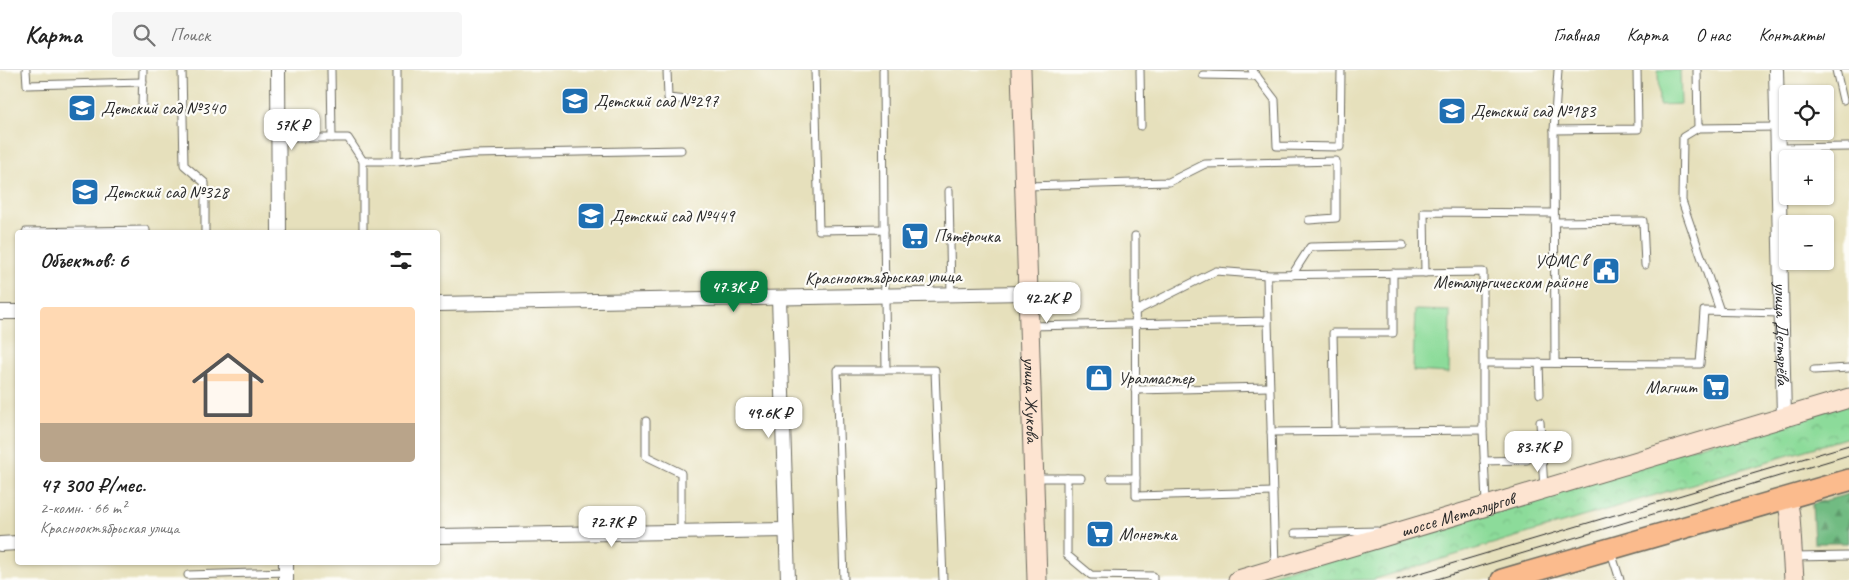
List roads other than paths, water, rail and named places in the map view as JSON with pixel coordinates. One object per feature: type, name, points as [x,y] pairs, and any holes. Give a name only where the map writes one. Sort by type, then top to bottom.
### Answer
[{"type":"main road","points":[[1502,580],[1849,480]]},
{"type":"street","points":[[278,70],[279,230]]},
{"type":"street","name":"улица Жукова","points":[[1021,70],[1026,186],[1036,580]]},
{"type":"street","name":"улица Дегтярёва","points":[[1776,70],[1784,417]]},
{"type":"street","name":"Краснооктябрьская улица","points":[[440,304],[1029,293]]},
{"type":"street","points":[[779,298],[788,580]]},
{"type":"street","points":[[0,312],[15,312]]},
{"type":"street","name":"шоссе Металлургов","points":[[1238,580],[1849,398]]},
{"type":"street","points":[[1787,498],[1794,580]]},
{"type":"street","points":[[440,536],[786,530]]},
{"type":"street","points":[[0,544],[15,543]]},
{"type":"lane","points":[[26,70],[27,85],[143,82]]},
{"type":"lane","points":[[142,106],[143,70]]},
{"type":"lane","points":[[182,70],[184,165],[204,183],[205,230]]},
{"type":"lane","points":[[331,70],[332,138]]},
{"type":"lane","points":[[397,70],[397,161]]},
{"type":"lane","points":[[668,70],[668,98],[707,102]]},
{"type":"lane","points":[[815,70],[819,230],[884,229]]},
{"type":"lane","points":[[883,70],[886,370]]},
{"type":"lane","points":[[1140,70],[1141,126]]},
{"type":"lane","points":[[1203,75],[1255,73],[1275,100],[1277,146],[1340,147],[1341,70]]},
{"type":"lane","points":[[1555,363],[1554,130],[1558,70]]},
{"type":"lane","points":[[1554,130],[1638,129],[1637,70]]},
{"type":"lane","points":[[1697,70],[1698,128]]},
{"type":"lane","points":[[1836,70],[1843,100]]},
{"type":"lane","points":[[1720,311],[1682,201],[1683,137],[1698,128],[1778,127]]},
{"type":"lane","points":[[278,138],[348,138],[363,161],[363,230]]},
{"type":"lane","points":[[1778,148],[1849,147]]},
{"type":"lane","points":[[363,161],[397,161],[471,154],[681,150]]},
{"type":"lane","points":[[1026,186],[1169,182],[1205,164],[1336,161],[1336,218],[1309,220]]},
{"type":"lane","points":[[949,192],[952,295]]},
{"type":"lane","points":[[1426,273],[1424,212],[1554,214]]},
{"type":"lane","points":[[1554,222],[1643,221],[1645,265]]},
{"type":"lane","points":[[1135,236],[1136,496],[1273,492]]},
{"type":"lane","points":[[1292,275],[1310,247],[1403,245]]},
{"type":"lane","points":[[1134,312],[1216,270],[1267,275],[1483,272],[1483,430],[1486,506]]},
{"type":"lane","points":[[1334,431],[1333,333],[1394,333],[1393,273]]},
{"type":"lane","points":[[1267,275],[1275,569]]},
{"type":"lane","points":[[1484,363],[1700,364],[1704,311],[1781,313]]},
{"type":"lane","points":[[1030,326],[1268,321]]},
{"type":"lane","points":[[1539,363],[1540,394]]},
{"type":"lane","points":[[1814,370],[1849,368]]},
{"type":"lane","points":[[844,580],[837,370],[935,370],[943,580]]},
{"type":"lane","points":[[1135,390],[1269,387]]},
{"type":"lane","points":[[646,421],[646,456],[681,473],[681,532]]},
{"type":"lane","points":[[1540,422],[1544,489]]},
{"type":"lane","points":[[1271,432],[1483,430]]},
{"type":"lane","points":[[1484,461],[1527,460]]},
{"type":"lane","points":[[1034,478],[1081,478]]},
{"type":"lane","points":[[1067,478],[1067,555],[1091,576],[1153,576],[1153,580]]},
{"type":"lane","points":[[1111,478],[1136,478]]},
{"type":"lane","points":[[1294,533],[1403,531]]},
{"type":"lane","points":[[1610,549],[1620,580]]},
{"type":"lane","points":[[1793,557],[1849,556]]},
{"type":"lane","points":[[188,575],[286,572]]},
{"type":"tram line","points":[[1397,580],[1849,445]]},
{"type":"tram line","points":[[1434,580],[1849,455]]},
{"type":"place","name":"Детский сад №297","points":[[575,101]]},
{"type":"place","name":"Детский сад №340","points":[[82,108]]},
{"type":"place","name":"Детский сад №183","points":[[1452,111]]},
{"type":"place","name":"Детский сад №328","points":[[85,192]]},
{"type":"place","name":"Детский сад №449","points":[[591,216]]},
{"type":"place","name":"Пятёрочка","points":[[915,236]]},
{"type":"place","name":"УФМС в Металургическом районе","points":[[1606,271]]},
{"type":"place","name":"Уралмастер","points":[[1099,378]]},
{"type":"place","name":"Магнит","points":[[1716,387]]},
{"type":"place","name":"Монетка","points":[[1100,534]]}]
